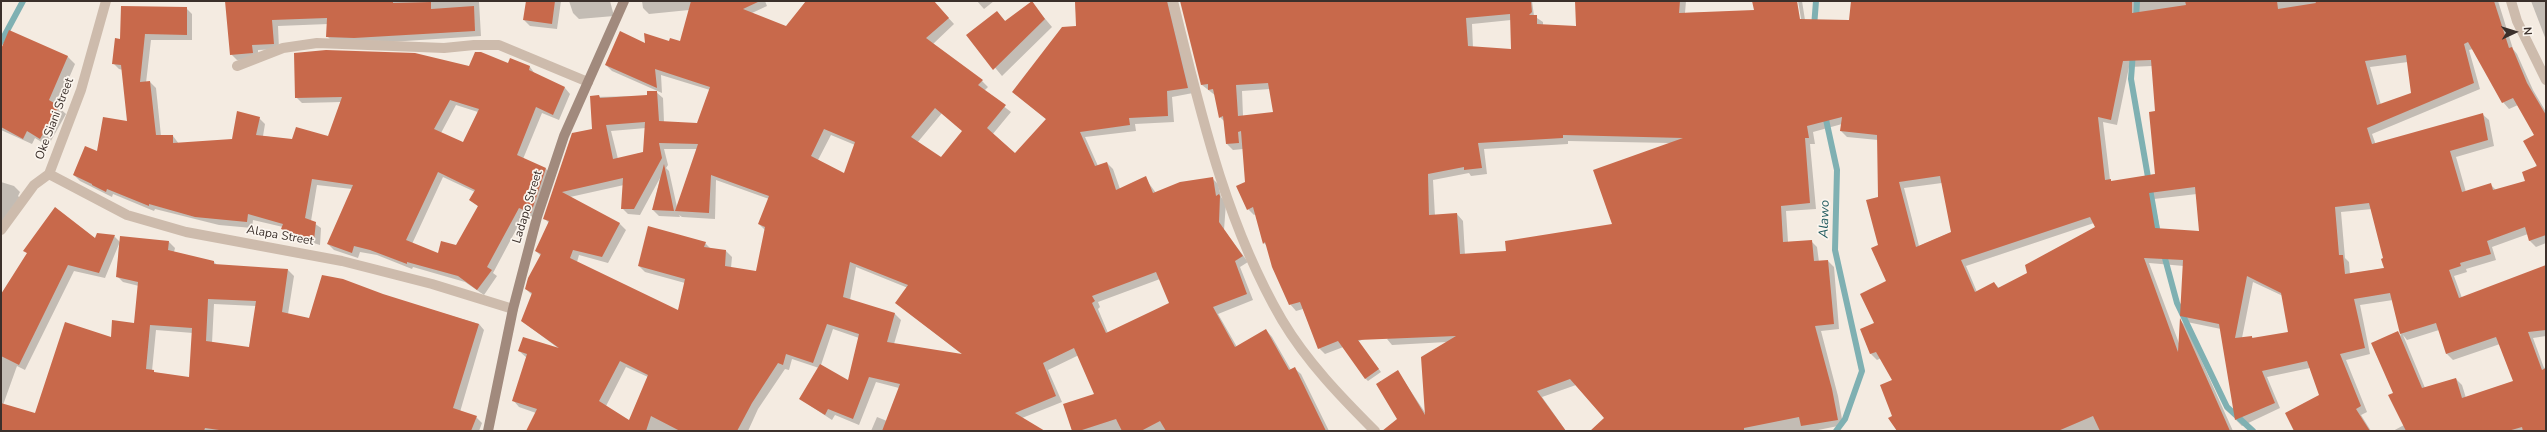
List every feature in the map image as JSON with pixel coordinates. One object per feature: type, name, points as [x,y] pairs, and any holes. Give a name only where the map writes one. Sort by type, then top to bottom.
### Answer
[{"type":"main road","name":"Ladapo Street","points":[[488,431],[513,309],[537,217],[564,136],[624,1]]},
{"type":"street","name":"Oke Siani Street","points":[[1,230],[34,185],[49,174],[81,90],[106,1]]},
{"type":"street","points":[[1173,1],[1219,176],[1255,267],[1283,321],[1328,384],[1375,431]]},
{"type":"street","points":[[2511,1],[2517,21],[2546,80]]},
{"type":"street","points":[[237,66],[283,48],[317,43],[444,48],[474,45],[499,45],[588,82]]},
{"type":"street","name":"Alapa Street","points":[[49,174],[127,215],[186,232],[342,261],[432,284],[513,309]]},
{"type":"building","points":[[225,1],[431,2],[431,9],[474,6],[475,31],[354,38],[326,37],[327,18],[272,20],[274,44],[252,45],[253,53],[230,55]]},
{"type":"building","points":[[526,1],[555,1],[552,24],[523,20]]},
{"type":"building","points":[[691,1],[760,1],[743,9],[786,26],[806,1],[934,1],[949,18],[926,38],[983,80],[978,85],[1006,105],[987,128],[1015,153],[1046,119],[1012,92],[1062,27],[1076,26],[1075,1],[1167,1],[1188,88],[1167,91],[1168,116],[1129,118],[1130,125],[1080,132],[1095,166],[1107,162],[1116,190],[1146,176],[1153,193],[1180,182],[1213,177],[1216,196],[1219,194],[1220,196],[1219,222],[1243,256],[1235,261],[1247,294],[1213,307],[1235,347],[1266,329],[1289,370],[1295,367],[1326,431],[1166,431],[1160,421],[1141,431],[1122,431],[1116,419],[1079,431],[1072,431],[1063,404],[1094,394],[1074,348],[1043,363],[1056,396],[1015,413],[1045,431],[882,431],[900,384],[869,377],[853,419],[828,409],[825,415],[799,399],[820,364],[848,380],[859,334],[827,324],[813,363],[786,354],[783,365],[778,363],[752,403],[737,431],[680,431],[651,416],[646,431],[526,431],[537,409],[512,401],[527,354],[518,351],[523,337],[559,348],[521,321],[532,293],[525,289],[528,278],[541,254],[535,251],[549,221],[543,219],[572,133],[592,129],[590,96],[599,95],[600,98],[647,95],[647,91],[657,91],[659,121],[697,123],[710,87],[655,69],[657,88],[605,65],[620,31],[645,43],[644,33],[669,41],[670,38],[680,41]],"holes":[[[935,108],[962,131],[941,157],[911,137]],[[645,122],[643,152],[613,159],[606,125]],[[824,129],[855,142],[844,173],[811,156]],[[659,143],[698,144],[675,211],[709,213],[711,175],[769,196],[758,224],[765,227],[756,271],[725,266],[726,250],[704,247],[706,242],[648,226],[638,266],[685,279],[678,310],[570,258],[573,250],[602,257],[620,223],[562,192],[623,178],[621,209],[634,209],[662,158]],[[850,262],[908,285],[895,303],[962,354],[887,342],[895,313],[843,297]],[[1156,272],[1169,303],[1106,333],[1092,303],[1095,301],[1092,296]],[[620,361],[648,375],[629,420],[599,401]]]},
{"type":"building","points":[[1032,1],[1045,19],[993,70],[966,35],[997,11],[1005,21]]},
{"type":"building","points":[[1180,1],[1531,1],[1532,12],[1529,15],[1537,15],[1537,24],[1576,26],[1575,1],[1680,1],[1679,13],[1754,10],[1752,1],[1797,1],[1800,19],[1849,20],[1851,1],[2132,1],[2132,13],[2186,5],[2185,1],[2277,1],[2278,9],[2316,3],[2315,1],[2494,1],[2509,48],[2512,47],[2527,83],[2546,115],[2546,235],[2529,241],[2525,227],[2487,241],[2491,254],[2460,263],[2461,266],[2449,270],[2459,298],[2546,265],[2546,330],[2528,332],[2542,370],[2546,368],[2546,431],[2523,431],[2522,427],[2508,431],[2406,431],[2388,395],[2393,393],[2371,343],[2398,331],[2422,388],[2456,378],[2462,398],[2513,381],[2496,337],[2446,354],[2436,323],[2400,334],[2390,293],[2354,299],[2365,348],[2340,354],[2361,406],[2356,409],[2370,431],[2294,431],[2285,413],[2319,395],[2307,361],[2262,371],[2275,403],[2235,420],[2219,324],[2180,316],[2183,260],[2144,258],[2178,352],[2180,318],[2230,431],[2100,431],[2093,416],[2058,431],[1897,431],[1888,418],[1892,416],[1880,385],[1892,380],[1876,352],[1870,354],[1860,329],[1874,323],[1860,294],[1886,281],[1871,248],[1878,245],[1866,200],[1878,197],[1877,135],[1840,131],[1842,117],[1807,126],[1809,138],[1805,138],[1810,203],[1781,206],[1783,242],[1812,240],[1814,261],[1828,260],[1834,324],[1815,326],[1832,389],[1838,420],[1801,426],[1799,417],[1744,428],[1744,431],[1590,431],[1604,418],[1570,379],[1537,391],[1566,431],[1382,431],[1397,419],[1376,384],[1398,370],[1425,415],[1421,357],[1456,336],[1358,340],[1379,369],[1365,379],[1338,341],[1318,349],[1300,302],[1289,305],[1272,267],[1265,242],[1263,244],[1253,207],[1247,210],[1236,186],[1245,182],[1241,131],[1238,132],[1239,143],[1226,144],[1223,116],[1219,118],[1213,89],[1208,90],[1208,84],[1201,85]],"holes":[[[1510,14],[1511,49],[1468,46],[1466,18]],[[2468,42],[2502,103],[2513,98],[2534,135],[2523,141],[2537,166],[2522,172],[2525,181],[2493,190],[2491,183],[2462,192],[2450,151],[2488,140],[2483,113],[2372,144],[2367,128],[2474,83],[2464,44]],[[2406,55],[2411,93],[2377,105],[2365,61]],[[2151,60],[2155,111],[2149,112],[2155,174],[2111,181],[2111,179],[2105,180],[2098,117],[2111,120],[2123,61]],[[1268,83],[1273,112],[1238,116],[1236,85]],[[1563,135],[1683,138],[1593,170],[1612,224],[1505,241],[1506,251],[1460,254],[1457,213],[1429,215],[1428,174],[1464,167],[1464,170],[1482,168],[1478,143],[1563,138]],[[1940,176],[1951,232],[1916,247],[1899,182]],[[2195,187],[2199,231],[2155,228],[2149,193]],[[2369,203],[2383,258],[2381,259],[2384,268],[2345,274],[2343,255],[2339,255],[2335,207]],[[2090,217],[2095,227],[2025,265],[2027,273],[1998,288],[1994,282],[1975,292],[1961,260]],[[2247,276],[2281,293],[2288,332],[2252,338],[2252,336],[2235,338]]]},
{"type":"building","points":[[121,6],[187,7],[187,35],[145,34],[140,82],[150,81],[156,135],[173,135],[173,143],[232,139],[237,111],[260,117],[256,135],[292,139],[296,127],[328,136],[342,97],[295,98],[294,53],[326,50],[415,53],[469,66],[475,52],[481,52],[508,63],[510,58],[530,66],[529,70],[565,87],[553,115],[536,107],[517,155],[546,168],[531,213],[519,208],[487,267],[492,270],[477,290],[458,276],[407,262],[407,264],[370,250],[354,246],[352,253],[327,244],[353,185],[312,179],[305,218],[316,222],[314,240],[281,229],[283,224],[248,214],[247,222],[195,217],[149,204],[149,206],[107,189],[106,192],[73,175],[85,146],[97,151],[103,117],[127,121],[121,65],[112,64],[115,38],[120,39]],"holes":[[[450,100],[479,109],[463,142],[434,129]],[[438,172],[475,190],[469,200],[478,206],[456,245],[441,241],[438,253],[406,240]]]},
{"type":"building","points":[[9,30],[68,56],[49,100],[59,106],[40,139],[27,131],[23,139],[1,127],[1,49]]},
{"type":"building","points":[[664,164],[674,211],[652,210]]},
{"type":"building","points":[[55,207],[95,238],[97,233],[115,235],[99,273],[68,265],[19,365],[1,356],[1,294],[27,253],[23,251]]},
{"type":"building","points":[[120,236],[169,241],[168,250],[214,261],[214,264],[288,269],[282,312],[309,318],[322,275],[343,279],[383,294],[479,324],[453,408],[477,416],[471,431],[226,431],[205,428],[204,431],[1,431],[1,403],[35,413],[65,322],[111,337],[112,320],[134,323],[138,282],[116,277]],"holes":[[[208,299],[256,301],[249,347],[206,341]],[[150,325],[192,328],[189,377],[154,372],[154,370],[146,369]]]},
{"type":"waterway","points":[[1,42],[23,1]]},
{"type":"waterway","name":"Alawo","points":[[1814,27],[1816,1]]},
{"type":"waterway","points":[[2136,19],[2137,1]]},
{"type":"waterway","points":[[2133,52],[2131,79],[2158,235]]},
{"type":"waterway","name":"Alawo","points":[[1825,115],[1837,170],[1835,250],[1862,371],[1845,419],[1836,431]]},
{"type":"waterway","points":[[2163,251],[2177,303],[2227,407],[2253,431]]}]
